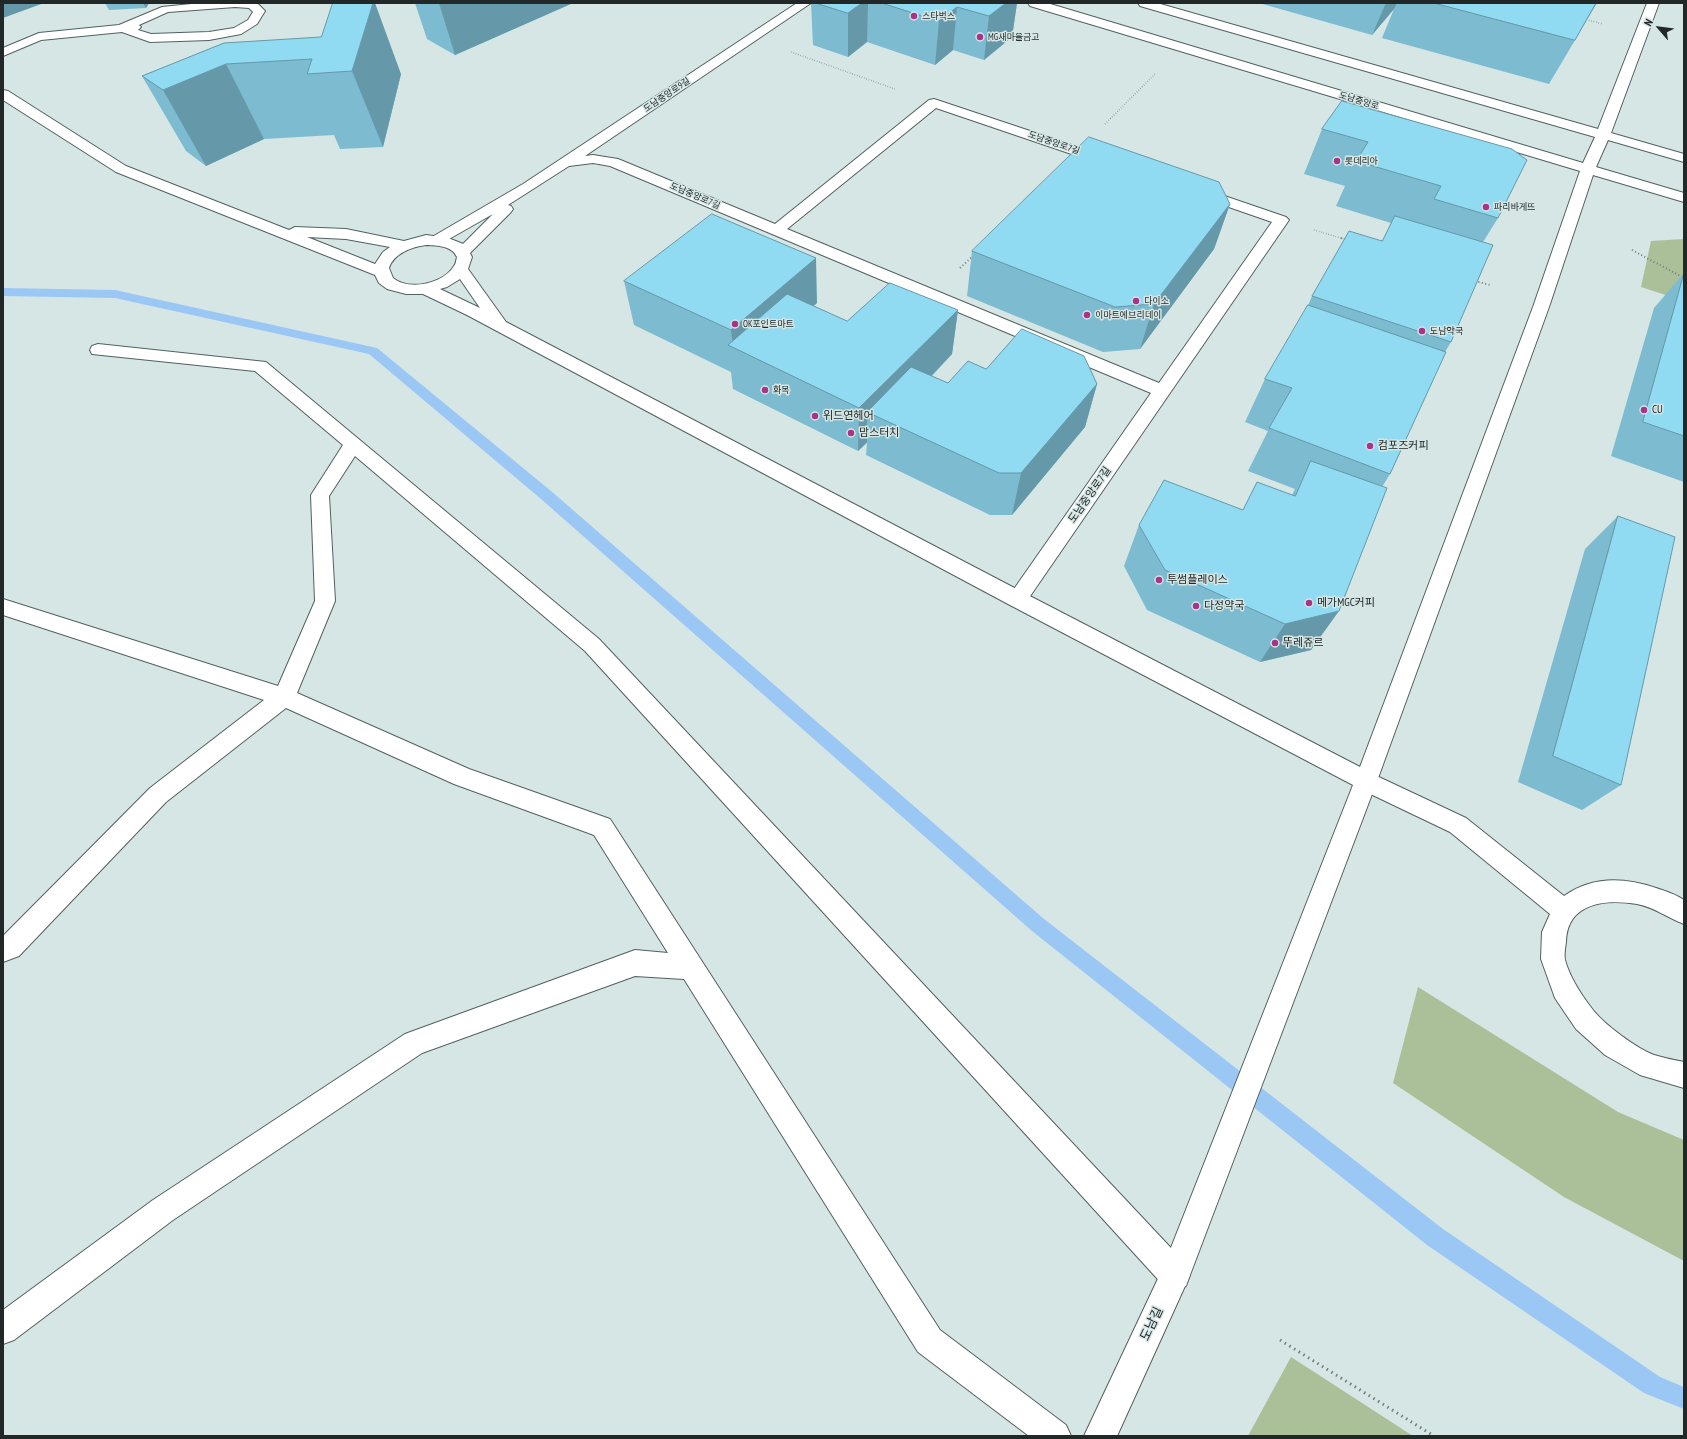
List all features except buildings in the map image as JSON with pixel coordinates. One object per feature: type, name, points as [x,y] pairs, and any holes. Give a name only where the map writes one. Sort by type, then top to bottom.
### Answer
[{"type":"street","name":"도남중앙로9길","points":[[528,187],[805,3]]},
{"type":"street","name":"도남중앙로","points":[[1034,3],[1684,198]]},
{"type":"street","points":[[1144,3],[1684,158]]},
{"type":"street","name":"도남길","points":[[1100,1436],[1175,1275],[1366,781],[1540,307],[1588,169],[1603,135],[1653,3]]},
{"type":"street","points":[[3,94],[120,169],[382,272]]},
{"type":"street","points":[[777,230],[934,103]]},
{"type":"street","name":"도남중앙로7길","points":[[934,103],[1116,164]]},
{"type":"street","points":[[606,136],[613,162]]},
{"type":"street","name":"도남중앙로7길","points":[[566,162],[593,159],[613,162],[1163,391]]},
{"type":"street","points":[[437,240],[528,187]]},
{"type":"street","points":[[463,252],[528,187]]},
{"type":"street","points":[[1191,189],[1282,220]]},
{"type":"street","name":"도남중앙로7길","points":[[1017,599],[1282,220]]},
{"type":"street","points":[[280,231],[346,234],[405,246]]},
{"type":"street","points":[[437,240],[448,242],[457,246],[463,252],[465,258],[461,270],[446,282],[424,288],[400,288],[391,284],[385,279],[382,272],[383,265],[387,258],[395,251],[415,242],[437,240]]},
{"type":"street","points":[[461,270],[501,326]]},
{"type":"street","points":[[424,288],[473,311],[1017,599],[1366,781]]},
{"type":"street","points":[[98,350],[260,366],[592,645],[1175,1275]]},
{"type":"street","points":[[3,950],[10,947],[158,795],[284,697],[325,601],[320,495],[353,444]]},
{"type":"street","points":[[3,607],[284,697],[462,777],[602,827],[929,1341],[1055,1436]]},
{"type":"street","points":[[3,1329],[163,1210],[414,1043],[635,963],[692,967]]},
{"type":"lane","points":[[235,4],[252,5],[259,11],[253,22],[237,31],[209,36],[150,38],[122,28],[166,10],[235,4]]},
{"type":"lane","points":[[3,52],[39,37],[154,26]]},
{"type":"lane","points":[[1366,781],[1458,825],[1564,910]]},
{"type":"lane","points":[[1684,913],[1670,904],[1638,893],[1609,890],[1583,896],[1564,910],[1554,932],[1554,959],[1564,989],[1585,1020],[1614,1046],[1649,1066],[1684,1075]]},
{"type":"path","points":[[1580,18],[1603,24]]},
{"type":"path","points":[[753,38],[934,103]]},
{"type":"path","points":[[1282,220],[1348,241]]},
{"type":"path","points":[[1632,250],[1684,278]]},
{"type":"path","points":[[1475,280],[1490,285]]},
{"type":"path","points":[[1280,1340],[1434,1436]]},
{"type":"green space","points":[[1684,239],[1684,301],[1641,287],[1651,241]]},
{"type":"green space","points":[[1418,987],[1618,1112],[1684,1140],[1684,1261],[1564,1197],[1393,1083]]},
{"type":"green space","points":[[1291,1357],[1413,1436],[1248,1436]]},
{"type":"waterway","points":[[3,292],[115,294],[373,351],[546,495],[1038,925],[1435,1237],[1652,1385],[1684,1398]]},
{"type":"place","name":"스타벅스","points":[[914,16]]},
{"type":"place","name":"MG새마을금고","points":[[980,37]]},
{"type":"place","name":"롯데리아","points":[[1337,161]]},
{"type":"place","name":"파리바게뜨","points":[[1486,207]]},
{"type":"place","name":"다이소","points":[[1136,301]]},
{"type":"place","name":"이마트에브리데이","points":[[1087,315]]},
{"type":"place","name":"OK포인트마트","points":[[735,324]]},
{"type":"place","name":"도남약국","points":[[1422,331]]},
{"type":"place","name":"화목","points":[[765,390]]},
{"type":"place","name":"CU","points":[[1644,410]]},
{"type":"place","name":"위드연헤어","points":[[815,416]]},
{"type":"place","name":"맘스터치","points":[[851,433]]},
{"type":"place","name":"컴포즈커피","points":[[1370,446]]},
{"type":"place","name":"투썸플레이스","points":[[1159,580]]},
{"type":"place","name":"메가MGC커피","points":[[1309,603]]},
{"type":"place","name":"다정약국","points":[[1196,606]]},
{"type":"place","name":"뚜레쥬르","points":[[1275,643]]}]
